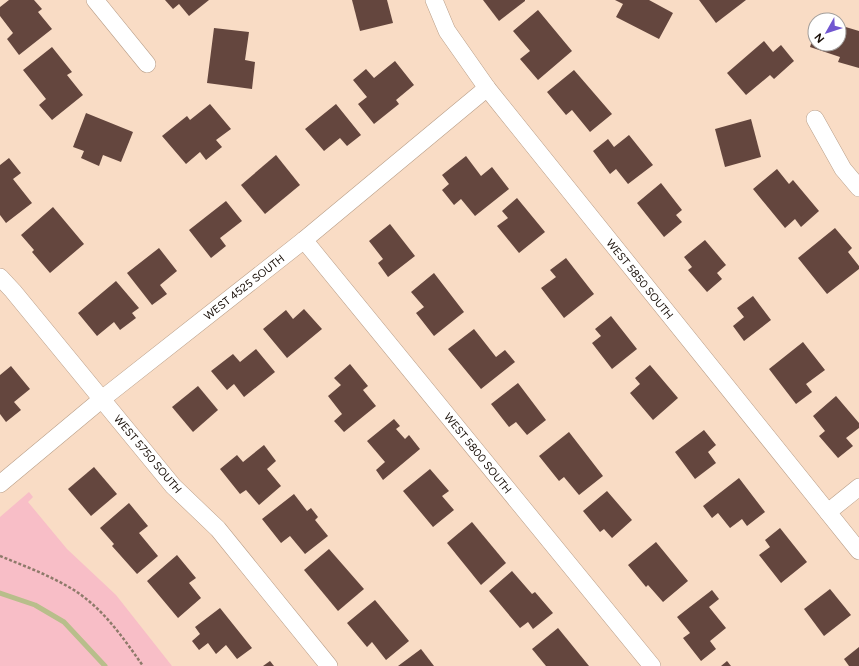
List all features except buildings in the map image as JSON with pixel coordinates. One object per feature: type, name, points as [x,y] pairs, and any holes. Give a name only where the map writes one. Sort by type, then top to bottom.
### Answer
[{"type":"street","points":[[95,0],[147,64]]},
{"type":"street","name":"WEST 5850 SOUTH","points":[[434,0],[447,31],[487,88],[859,551]]},
{"type":"street","name":"WEST 4525 SOUTH","points":[[0,484],[102,399],[304,240],[487,88]]},
{"type":"street","points":[[815,119],[843,169],[859,188]]},
{"type":"street","name":"WEST 5800 SOUTH","points":[[304,240],[652,666]]},
{"type":"street","name":"WEST 5750 SOUTH","points":[[0,277],[102,399],[172,486],[218,529],[329,666]]},
{"type":"street","points":[[828,512],[859,487]]},
{"type":"path","points":[[0,556],[68,586],[89,602],[111,622],[143,666]]},
{"type":"shaded area","points":[[29,492],[33,497],[28,502],[67,549],[116,595],[172,666],[0,666],[0,517]]},
{"type":"waterway","points":[[0,593],[35,605],[64,622],[105,666]]}]
